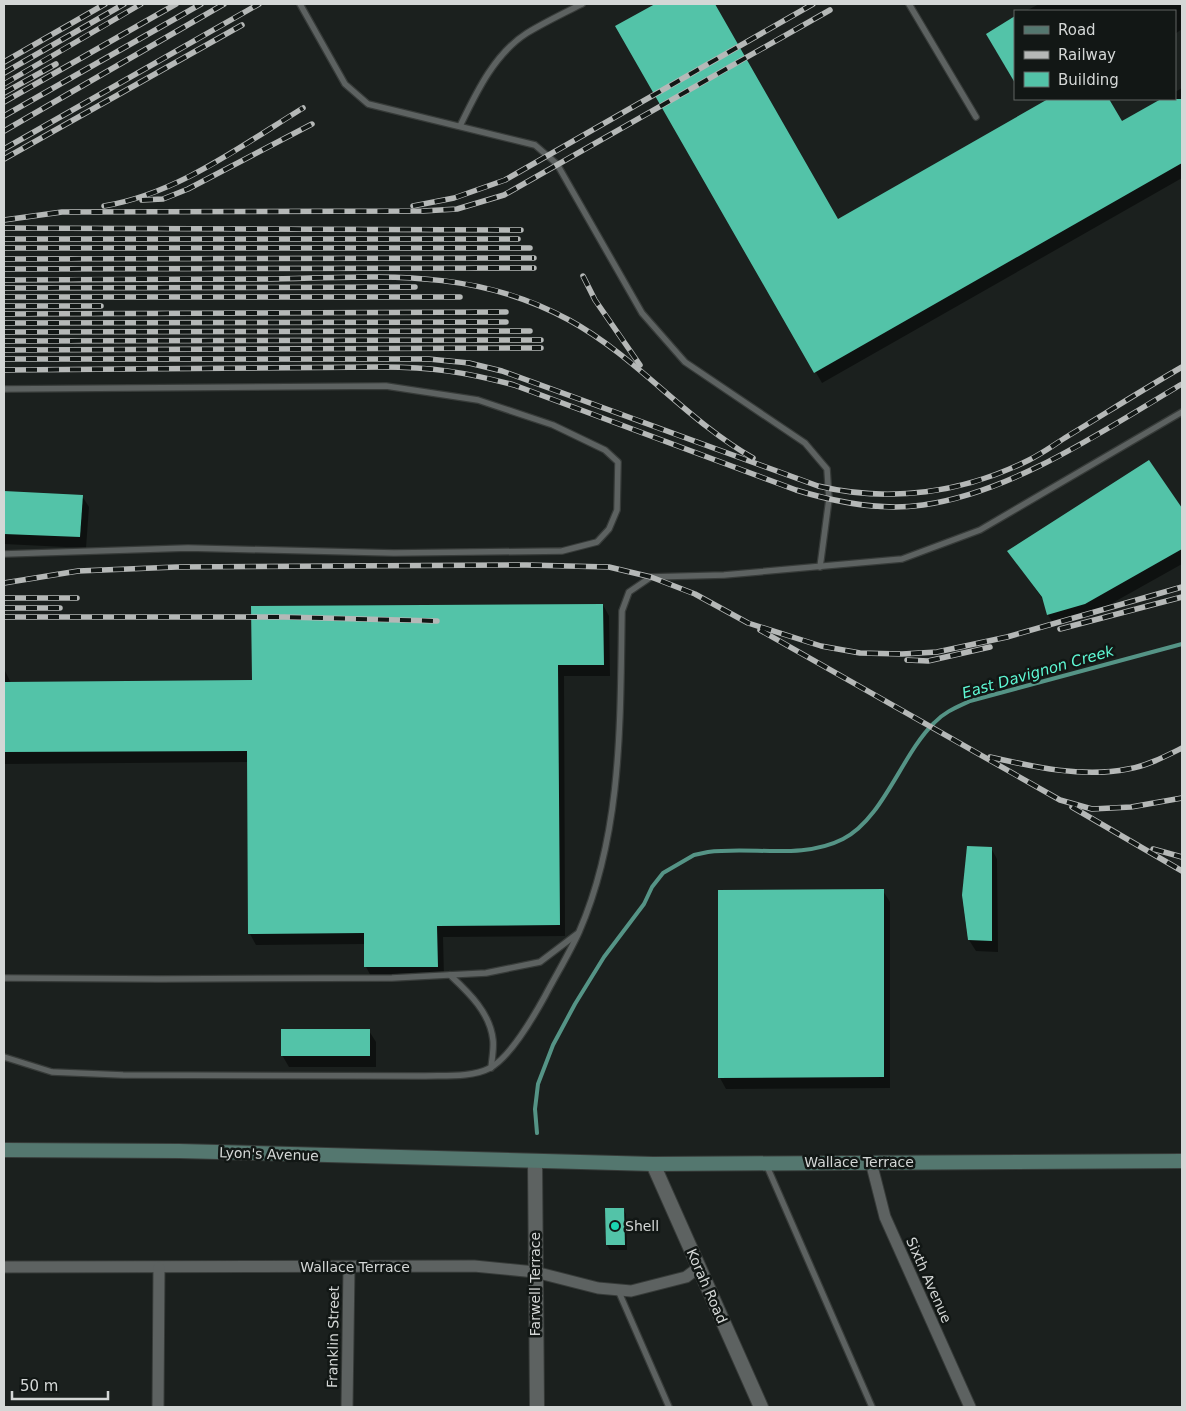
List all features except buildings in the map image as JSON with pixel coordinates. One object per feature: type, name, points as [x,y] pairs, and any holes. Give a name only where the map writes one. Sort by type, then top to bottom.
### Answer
[{"type":"main road","name":"Lyon's Avenue","points":[[4,1150],[179,1151],[535,1161]]},
{"type":"main road","name":"Wallace Terrace","points":[[535,1161],[653,1164],[1182,1161]]},
{"type":"street","name":"Farwell Terrace","points":[[535,1161],[537,1407]]},
{"type":"street","name":"Sixth Avenue","points":[[871,1162],[884,1217],[970,1407]]},
{"type":"street","name":"Korah Road","points":[[653,1164],[761,1407]]},
{"type":"street","name":"Wallace Terrace","points":[[4,1267],[474,1266],[536,1272],[598,1288],[618,1290],[631,1290],[686,1277],[698,1268]]},
{"type":"street","name":"Franklin Street","points":[[347,1407],[349,1267]]},
{"type":"street","points":[[158,1407],[160,1268]]},
{"type":"lane","points":[[300,4],[345,84],[368,104],[535,144],[557,164],[642,313],[686,362],[805,443],[827,469],[830,489],[820,567]]},
{"type":"lane","points":[[460,126],[480,85],[500,58],[526,34],[582,4]]},
{"type":"lane","points":[[908,4],[976,117]]},
{"type":"lane","points":[[4,389],[386,386],[478,400],[534,418],[605,450],[618,462],[617,510],[609,529],[597,542],[562,551],[394,553],[188,548],[4,554]]},
{"type":"lane","points":[[4,1057],[52,1072],[123,1075],[422,1076],[472,1073],[491,1068],[514,1044],[535,1014],[579,933],[598,881],[614,808],[619,748],[622,611],[629,592],[651,577],[724,575],[902,559],[980,530],[1182,412]]},
{"type":"lane","points":[[4,978],[392,978],[486,973],[540,962],[579,933]]},
{"type":"lane","points":[[450,974],[475,998],[487,1019],[493,1040],[491,1068]]},
{"type":"lane","points":[[766,1163],[872,1407]]},
{"type":"lane","points":[[618,1290],[669,1407]]},
{"type":"waterway","name":"East Davignon Creek","points":[[537,1133],[535,1109],[538,1084],[553,1045],[575,1004],[604,957],[644,904],[652,887],[663,873],[694,855],[708,852],[794,851],[811,849],[843,839],[857,830],[870,817],[923,736],[938,719],[951,710],[970,701],[1182,644]]},
{"type":"railway","points":[[4,62],[105,4]]},
{"type":"railway","points":[[4,73],[124,4]]},
{"type":"railway","points":[[4,84],[141,4]]},
{"type":"railway","points":[[4,102],[176,4]]},
{"type":"railway","points":[[4,116],[201,4]]},
{"type":"railway","points":[[4,131],[224,4]]},
{"type":"railway","points":[[4,149],[259,4]]},
{"type":"railway","points":[[413,206],[454,198],[505,180],[813,4]]},
{"type":"railway","points":[[4,220],[62,212],[423,211],[457,209],[504,195],[830,10]]},
{"type":"railway","points":[[4,159],[242,25]]},
{"type":"railway","points":[[4,93],[56,64]]},
{"type":"railway","points":[[104,206],[131,200],[183,180],[232,153],[303,108]]},
{"type":"railway","points":[[142,200],[163,199],[188,189],[312,124]]},
{"type":"railway","points":[[4,228],[521,230]]},
{"type":"railway","points":[[4,239],[518,239]]},
{"type":"railway","points":[[4,248],[530,248]]},
{"type":"railway","points":[[4,259],[534,258]]},
{"type":"railway","points":[[4,269],[534,268]]},
{"type":"railway","points":[[583,276],[595,300],[640,365]]},
{"type":"railway","points":[[4,280],[381,277],[419,278],[494,290],[532,302],[594,335],[706,426],[753,458]]},
{"type":"railway","points":[[4,288],[415,287]]},
{"type":"railway","points":[[4,297],[460,297]]},
{"type":"railway","points":[[4,306],[101,306]]},
{"type":"railway","points":[[4,314],[506,312]]},
{"type":"railway","points":[[4,323],[506,322]]},
{"type":"railway","points":[[4,332],[530,331]]},
{"type":"railway","points":[[4,341],[541,340]]},
{"type":"railway","points":[[4,350],[541,348]]},
{"type":"railway","points":[[4,359],[429,359],[469,363],[502,371],[818,486],[872,494],[926,492],[952,487],[1004,471],[1029,460],[1182,367]]},
{"type":"railway","points":[[4,370],[382,367],[448,371],[514,385],[796,490],[842,502],[891,507],[923,505],[957,498],[991,487],[1057,457],[1182,384]]},
{"type":"railway","points":[[4,583],[78,571],[177,567],[527,565],[609,567],[651,577],[695,594],[748,623],[821,646],[860,653],[902,654],[937,652],[1007,637],[1182,587]]},
{"type":"railway","points":[[1060,629],[1182,597]]},
{"type":"railway","points":[[4,598],[77,598]]},
{"type":"railway","points":[[4,608],[60,608]]},
{"type":"railway","points":[[4,617],[284,617],[437,621]]},
{"type":"railway","points":[[760,630],[1060,800],[1092,809],[1131,807],[1182,798]]},
{"type":"railway","points":[[907,660],[928,661],[990,647]]},
{"type":"railway","points":[[990,757],[1041,768],[1094,772],[1135,768],[1182,748]]},
{"type":"railway","points":[[1072,807],[1182,871]]},
{"type":"railway","points":[[1153,849],[1182,857]]},
{"type":"place","name":"Shell","points":[[615,1226]]}]
